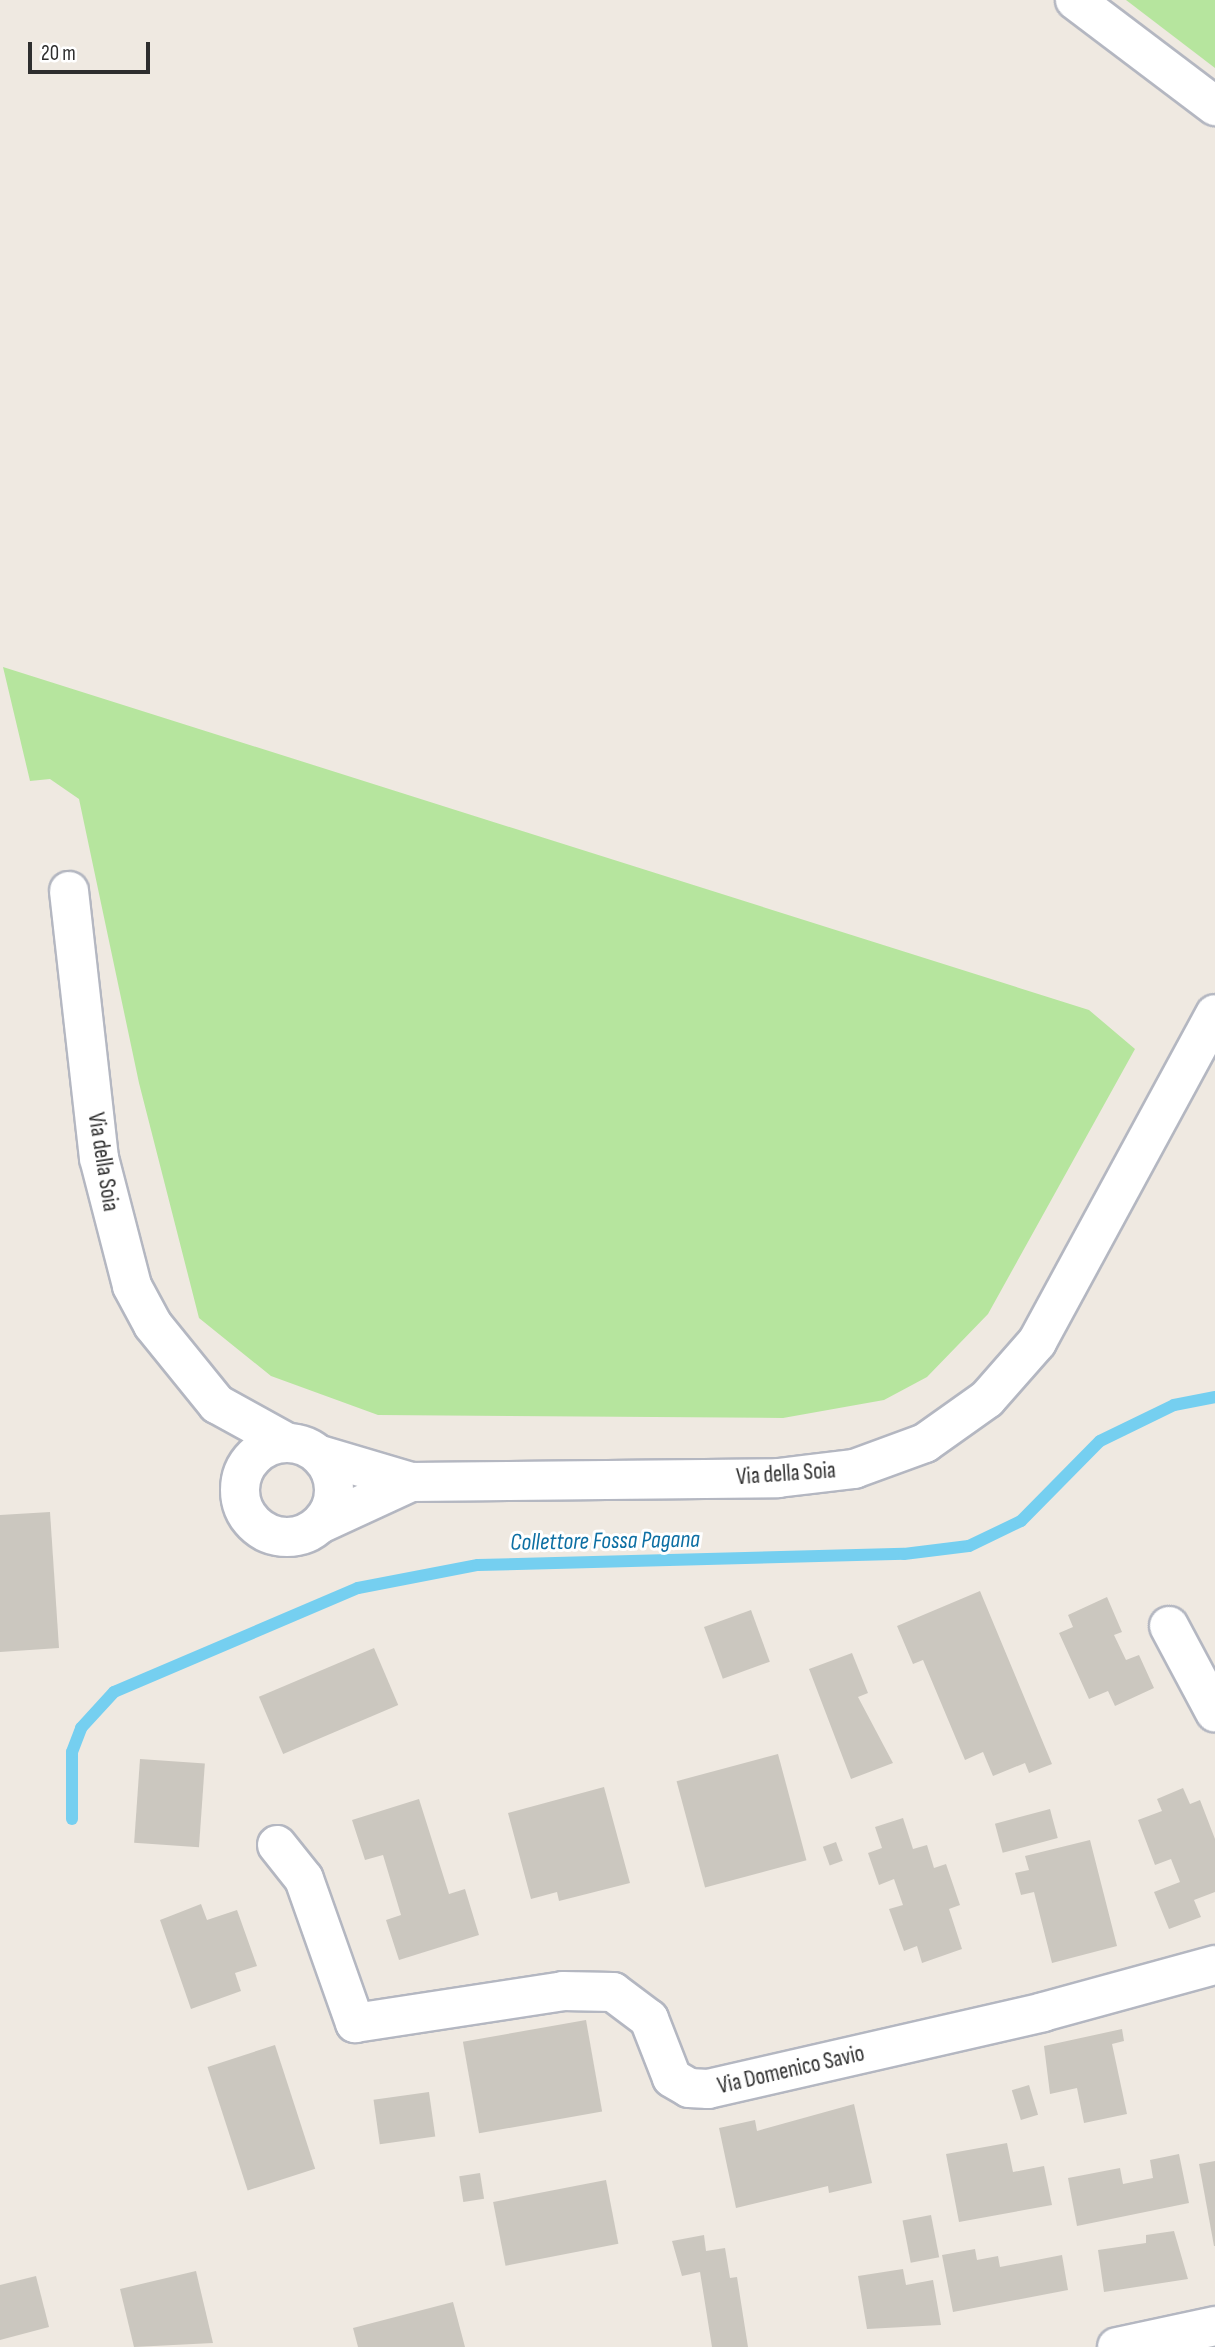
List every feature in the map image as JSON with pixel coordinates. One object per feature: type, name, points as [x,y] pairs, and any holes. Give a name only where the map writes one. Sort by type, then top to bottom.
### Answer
[{"type":"street","points":[[1075,0],[1215,106]]},
{"type":"street","name":"Via della Soia","points":[[69,891],[99,1158],[114,1228],[140,1303],[217,1404],[243,1473],[244,1510],[270,1535],[306,1534],[322,1523],[411,1482]]},
{"type":"street","name":"Via della Soia","points":[[217,1404],[303,1449],[411,1482],[817,1476],[925,1443],[987,1399],[1037,1342],[1215,1014]]},
{"type":"street","points":[[243,1473],[268,1447],[303,1449],[335,1489],[322,1523]]},
{"type":"street","points":[[1169,1626],[1215,1712]]},
{"type":"street","name":"Via Domenico Savio","points":[[277,1845],[304,1878],[355,2023],[563,1991],[613,1992],[649,2019],[672,2078],[689,2088],[708,2090],[1016,2018],[1215,1965]]},
{"type":"street","points":[[1117,2347],[1215,2326]]},
{"type":"green space","points":[[1126,0],[1215,0],[1215,68]]},
{"type":"green space","points":[[3,667],[1089,1010],[1135,1049],[988,1314],[927,1377],[884,1400],[783,1418],[378,1415],[271,1376],[199,1318],[139,1083],[79,799],[50,779],[30,781]]},
{"type":"building","points":[[50,1512],[59,1648],[0,1652],[0,1515]]},
{"type":"building","points":[[980,1591],[1052,1764],[1029,1773],[1025,1763],[993,1776],[983,1752],[965,1760],[923,1660],[913,1664],[897,1626]]},
{"type":"building","points":[[1107,1597],[1122,1632],[1114,1635],[1126,1660],[1139,1655],[1154,1688],[1115,1706],[1108,1691],[1089,1699],[1059,1633],[1073,1627],[1068,1615]]},
{"type":"building","points":[[751,1610],[770,1662],[723,1679],[704,1627]]},
{"type":"building","points":[[374,1648],[398,1705],[283,1754],[259,1697]]},
{"type":"building","points":[[852,1653],[868,1693],[858,1697],[893,1763],[851,1779],[809,1669]]},
{"type":"building","points":[[778,1754],[806,1860],[705,1887],[677,1781]]},
{"type":"building","points":[[140,1759],[205,1764],[199,1847],[134,1843]]},
{"type":"building","points":[[604,1787],[630,1883],[559,1901],[557,1892],[531,1899],[508,1813]]},
{"type":"building","points":[[1183,1788],[1190,1804],[1200,1800],[1215,1839],[1215,1892],[1194,1900],[1201,1917],[1169,1929],[1154,1892],[1180,1882],[1171,1859],[1155,1865],[1138,1820],[1162,1811],[1157,1799]]},
{"type":"building","points":[[419,1799],[449,1894],[465,1889],[479,1935],[399,1960],[386,1920],[401,1915],[383,1855],[365,1860],[352,1820]]},
{"type":"building","points":[[1050,1809],[1058,1838],[1003,1853],[995,1824]]},
{"type":"building","points":[[903,1818],[913,1849],[927,1845],[934,1868],[946,1864],[960,1905],[949,1909],[962,1949],[922,1963],[917,1946],[904,1951],[889,1909],[903,1905],[894,1879],[879,1885],[868,1853],[882,1848],[875,1827]]},
{"type":"building","points":[[1090,1840],[1117,1946],[1052,1963],[1034,1892],[1021,1895],[1015,1873],[1029,1870],[1025,1856]]},
{"type":"building","points":[[836,1842],[843,1861],[830,1866],[823,1847]]},
{"type":"building","points":[[201,1904],[207,1920],[237,1910],[257,1966],[235,1973],[241,1991],[191,2009],[160,1920]]},
{"type":"building","points":[[586,2020],[602,2112],[479,2133],[463,2042]]},
{"type":"building","points":[[1122,2029],[1124,2041],[1112,2044],[1127,2114],[1084,2123],[1077,2088],[1050,2094],[1044,2046]]},
{"type":"building","points":[[275,2045],[315,2169],[248,2191],[207,2067]]},
{"type":"building","points":[[1029,2085],[1038,2115],[1021,2120],[1012,2090]]},
{"type":"building","points":[[429,2092],[435,2137],[380,2144],[374,2100]]},
{"type":"building","points":[[854,2104],[872,2183],[829,2193],[828,2186],[736,2208],[719,2128],[755,2120],[757,2131]]},
{"type":"building","points":[[1007,2143],[1013,2172],[1044,2166],[1052,2205],[959,2222],[946,2154]]},
{"type":"building","points":[[1179,2154],[1189,2203],[1077,2226],[1068,2178],[1120,2168],[1123,2184],[1153,2178],[1150,2160]]},
{"type":"building","points":[[1215,2161],[1215,2246],[1214,2246],[1199,2164]]},
{"type":"building","points":[[480,2173],[484,2199],[463,2202],[459,2176]]},
{"type":"building","points":[[606,2180],[618,2244],[506,2266],[493,2202]]},
{"type":"building","points":[[931,2215],[939,2257],[911,2263],[903,2221]]},
{"type":"building","points":[[1174,2231],[1188,2279],[1104,2292],[1098,2250],[1146,2243],[1146,2235]]},
{"type":"building","points":[[704,2235],[706,2251],[725,2248],[730,2278],[737,2277],[748,2347],[712,2347],[700,2272],[682,2276],[672,2241]]},
{"type":"building","points":[[975,2249],[977,2260],[998,2256],[1000,2267],[1062,2255],[1068,2290],[953,2312],[942,2255]]},
{"type":"building","points":[[903,2269],[906,2285],[933,2280],[941,2325],[867,2329],[858,2276]]},
{"type":"building","points":[[196,2271],[213,2343],[134,2347],[120,2289]]},
{"type":"building","points":[[36,2276],[49,2327],[0,2340],[0,2285]]},
{"type":"building","points":[[453,2302],[465,2347],[358,2347],[353,2328]]},
{"type":"waterway","name":"Collettore Fossa Pagana","points":[[72,1819],[72,1752],[81,1728],[114,1692],[358,1588],[478,1565],[904,1554],[969,1546],[1021,1521],[1100,1441],[1174,1405],[1215,1397]]}]
